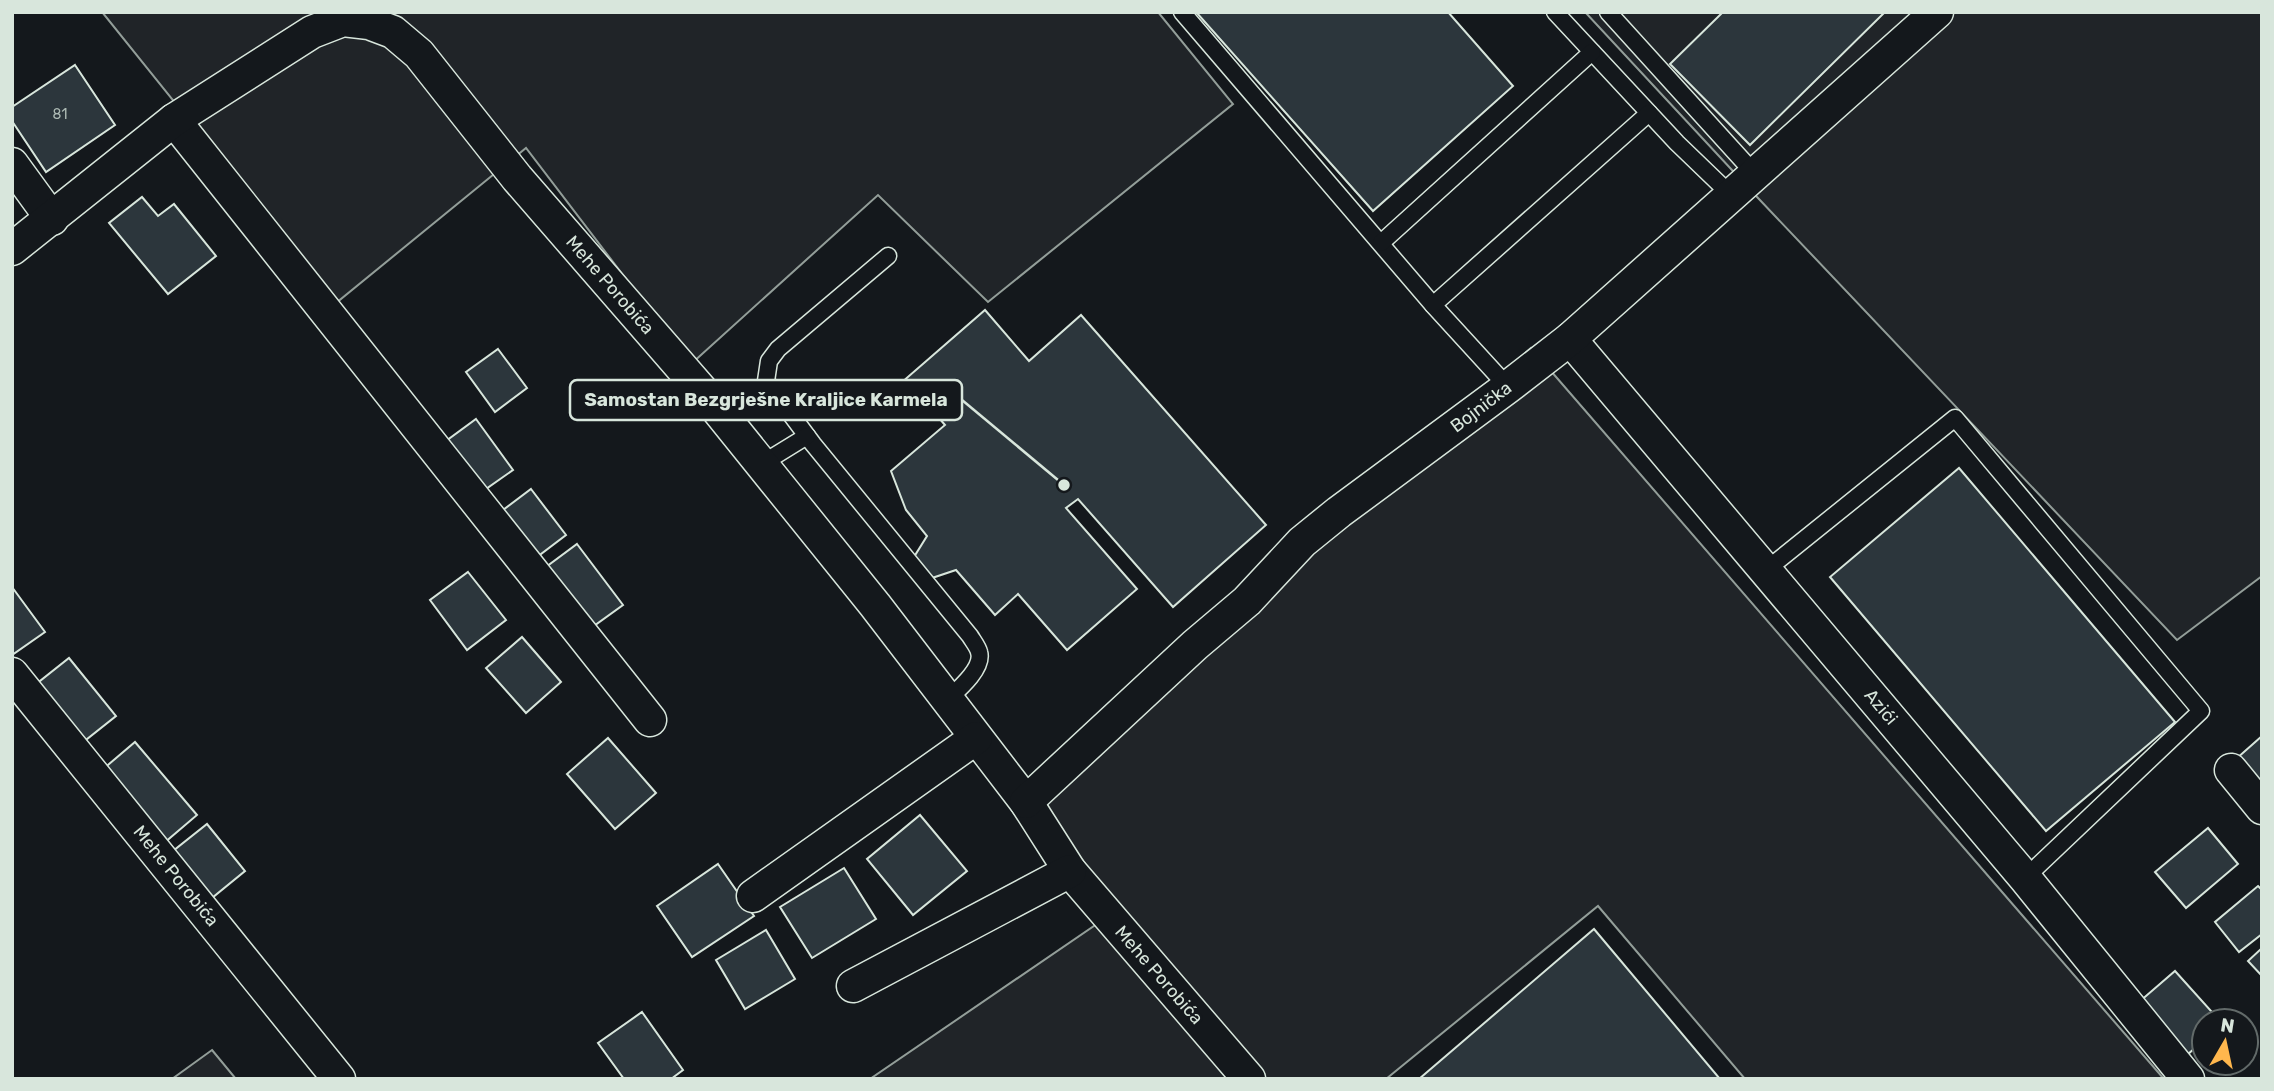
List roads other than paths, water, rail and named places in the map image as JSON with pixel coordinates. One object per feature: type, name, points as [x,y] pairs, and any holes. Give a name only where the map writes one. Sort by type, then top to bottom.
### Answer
[{"type":"street","name":"Bojnička","points":[[1026,802],[1195,645],[1247,601],[1302,542],[1570,339],[1935,13]]},
{"type":"street","name":"Mehe Porobića","points":[[12,248],[174,120],[313,32],[343,20],[369,23],[393,32],[419,54],[517,178],[709,400],[875,605],[1026,802],[1070,871],[1249,1079]]},
{"type":"street","points":[[174,120],[650,720]]},
{"type":"street","points":[[12,164],[52,219]]},
{"type":"street","name":"Azići","points":[[1570,339],[2025,878],[2188,1079]]},
{"type":"street","name":"Mehe Porobića","points":[[12,674],[339,1079]]},
{"type":"street","points":[[752,896],[976,738]]},
{"type":"street","points":[[2231,770],[2262,808]]},
{"type":"street","points":[[853,986],[1070,871]]},
{"type":"lane","points":[[1182,12],[1433,305],[1508,387]]},
{"type":"lane","points":[[1555,12],[1649,113],[1731,195]]},
{"type":"lane","points":[[1608,12],[1755,174]]},
{"type":"lane","points":[[1381,243],[1592,52]]},
{"type":"lane","points":[[1433,305],[1649,113]]},
{"type":"lane","points":[[888,256],[778,349],[769,361],[766,381],[807,436],[970,636],[979,651],[980,661],[965,683],[947,700]]},
{"type":"lane","points":[[1765,571],[1955,418],[2200,711],[2025,878]]},
{"type":"lane","points":[[760,465],[807,436]]},
{"type":"place","name":"Samostan Bezgrješne Kraljice Karmela","points":[[1064,485]]}]
